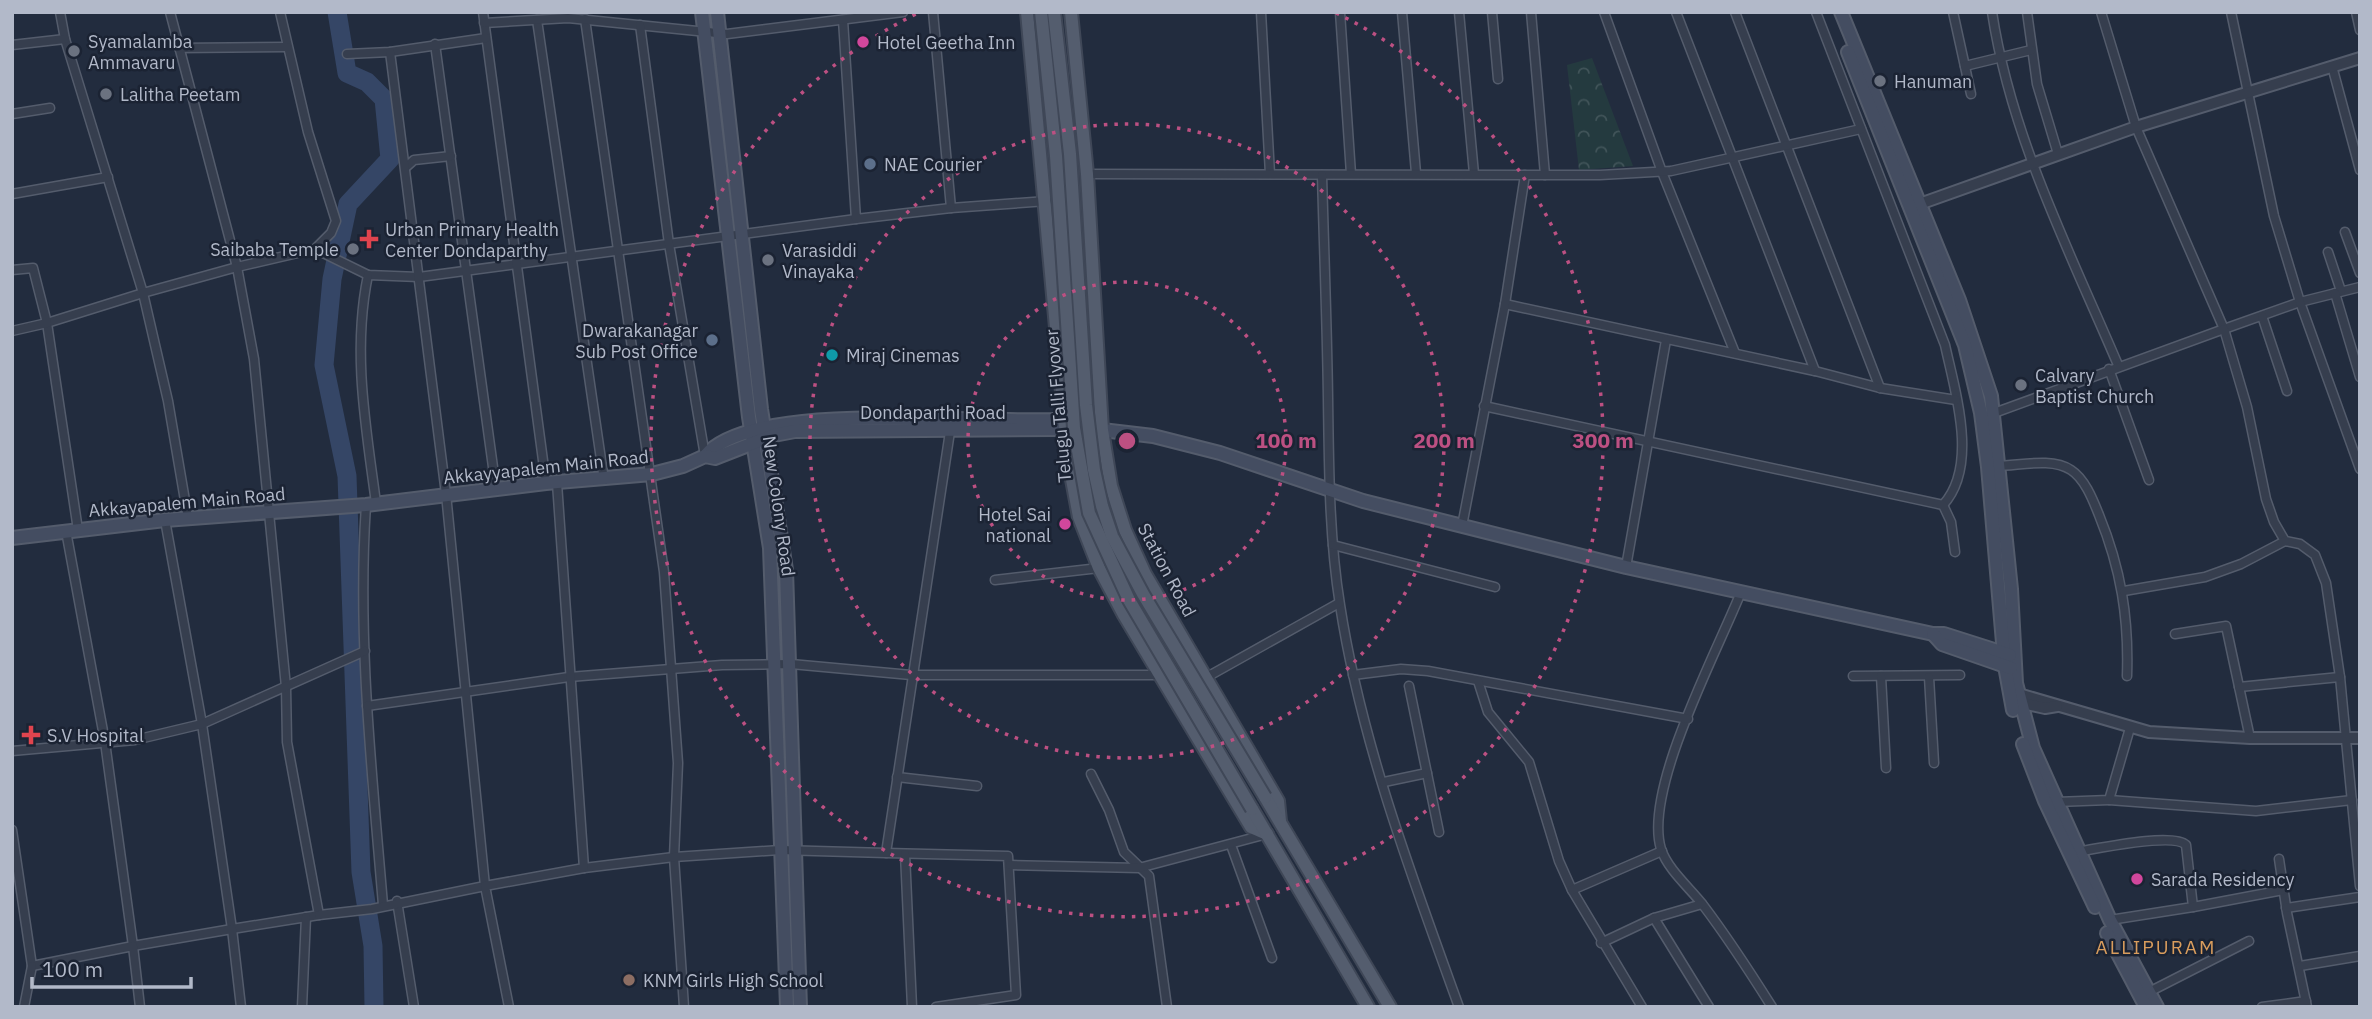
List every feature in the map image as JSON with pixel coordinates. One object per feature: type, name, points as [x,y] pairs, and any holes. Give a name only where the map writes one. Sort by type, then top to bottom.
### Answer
[{"type":"main road","name":"New Colony Road","points":[[702,12],[727,236],[758,434],[786,570],[800,1007]]},
{"type":"main road","name":"New Colony Road","points":[[717,12],[742,235],[770,548],[787,1007]]},
{"type":"main road","points":[[1027,12],[1047,201],[1065,426],[1079,517],[1099,568],[1159,675],[1251,827],[1267,834],[1368,1007]]},
{"type":"main road","name":"Telugu Talli Flyover","points":[[1041,12],[1056,156],[1075,439],[1089,513],[1129,600],[1267,834]]},
{"type":"main road","name":"Telugu Talli Flyover","points":[[1054,12],[1069,154],[1086,405],[1094,470],[1102,506],[1112,536],[1143,594],[1280,821]]},
{"type":"main road","name":"Station Road","points":[[1071,12],[1087,174],[1102,430],[1111,486],[1125,530],[1145,574],[1278,801],[1280,821],[1390,1007]]},
{"type":"main road","points":[[1833,12],[1968,324],[1994,413],[1997,466],[2010,577],[2009,661]]},
{"type":"main road","points":[[1841,12],[1916,205],[1965,345],[1979,402],[2009,661],[2029,761],[2146,1007]]},
{"type":"main road","name":"Dondaparthi Road","points":[[758,434],[824,420],[1057,429],[1065,426]]},
{"type":"main road","points":[[1102,430],[1153,436],[1220,453],[1330,490],[1626,567],[1933,634],[1942,644],[2009,661]]},
{"type":"main road","name":"Akkayyapalem Main Road","points":[[367,504],[652,474],[683,466],[705,456],[715,458],[758,434]]},
{"type":"main road","name":"Akkayapalem Main Road","points":[[12,538],[165,520],[367,504]]},
{"type":"main road","points":[[2014,696],[2074,853],[2157,1007]]},
{"type":"street","points":[[60,12],[65,39],[143,293],[168,401],[188,518]]},
{"type":"street","points":[[170,12],[237,267],[254,359],[286,687],[286,742],[319,915]]},
{"type":"street","points":[[12,331],[237,267],[315,249],[331,233],[336,221],[308,132],[280,12]]},
{"type":"street","points":[[483,12],[551,483],[584,868]]},
{"type":"street","points":[[484,23],[568,15],[719,34],[903,12]]},
{"type":"street","points":[[933,12],[951,208]]},
{"type":"street","points":[[1261,12],[1270,174]]},
{"type":"street","points":[[1340,12],[1351,174]]},
{"type":"street","points":[[1402,12],[1416,173]]},
{"type":"street","points":[[1460,12],[1474,174]]},
{"type":"street","points":[[1492,12],[1498,79]]},
{"type":"street","points":[[1531,12],[1545,175]]},
{"type":"street","points":[[1604,12],[1662,172],[1735,353]]},
{"type":"street","points":[[1676,12],[1815,371]]},
{"type":"street","points":[[1735,12],[1880,388]]},
{"type":"street","points":[[1816,12],[1945,345],[1961,441],[1958,480],[1942,505]]},
{"type":"street","points":[[1953,12],[1971,94]]},
{"type":"street","points":[[1993,12],[2012,106],[2114,367],[2149,480]]},
{"type":"street","points":[[2027,12],[2037,84],[2058,154]]},
{"type":"street","points":[[2101,12],[2136,127],[2224,329],[2247,407],[2266,499],[2274,522],[2286,541],[2309,550],[2319,562],[2332,610],[2360,886]]},
{"type":"street","points":[[2231,12],[2274,216],[2300,302],[2360,470]]},
{"type":"street","points":[[2356,12],[2360,30]]},
{"type":"street","points":[[585,19],[652,474],[672,667],[678,763],[674,857],[684,1007]]},
{"type":"street","points":[[537,20],[604,480]]},
{"type":"street","points":[[843,20],[856,219]]},
{"type":"street","points":[[640,25],[669,244],[705,456]]},
{"type":"street","points":[[347,54],[390,52],[486,38]]},
{"type":"street","points":[[12,45],[65,39]]},
{"type":"street","points":[[435,44],[496,489]]},
{"type":"street","points":[[179,48],[287,47]]},
{"type":"street","points":[[1965,65],[2031,50]]},
{"type":"street","points":[[390,52],[446,494],[485,886],[509,1007]]},
{"type":"street","points":[[1916,205],[2136,127],[2360,58]]},
{"type":"street","points":[[2332,65],[2360,170]]},
{"type":"street","points":[[12,114],[50,108]]},
{"type":"street","points":[[1087,174],[1545,175],[1662,172],[1787,148],[1861,129]]},
{"type":"street","points":[[406,167],[414,160],[451,156]]},
{"type":"street","points":[[1322,175],[1330,490],[1339,603],[1353,675],[1384,782],[1459,1007]]},
{"type":"street","points":[[1462,526],[1505,304],[1525,175]]},
{"type":"street","points":[[12,194],[108,177]]},
{"type":"street","points":[[315,249],[368,275],[419,277],[856,219],[1047,201]]},
{"type":"street","points":[[2345,232],[2360,273]]},
{"type":"street","points":[[2328,252],[2360,376]]},
{"type":"street","points":[[12,270],[33,268],[47,323],[72,531],[105,742],[140,1007]]},
{"type":"street","points":[[368,275],[361,317],[367,504],[362,565],[362,652],[383,905]]},
{"type":"street","points":[[1994,413],[2114,367],[2300,302],[2360,287]]},
{"type":"street","points":[[1505,304],[1735,353],[1880,388],[1956,400]]},
{"type":"street","points":[[2262,316],[2287,391]]},
{"type":"street","points":[[1626,567],[1666,340]]},
{"type":"street","points":[[1484,407],[1942,505]]},
{"type":"street","points":[[886,853],[951,425]]},
{"type":"street","name":"Dondaparthi Road","points":[[1065,426],[1102,430]]},
{"type":"street","points":[[1997,466],[2050,464],[2070,470],[2078,476],[2109,538],[2124,591],[2127,676]]},
{"type":"street","points":[[1942,505],[1951,522],[1955,552]]},
{"type":"street","points":[[165,520],[202,724],[241,1007]]},
{"type":"street","points":[[2124,591],[2204,578],[2241,564],[2286,541]]},
{"type":"street","points":[[1333,545],[1495,587]]},
{"type":"street","points":[[995,580],[1099,568]]},
{"type":"street","points":[[1741,592],[1688,719],[1663,788],[1659,821],[1662,851],[1702,904],[1772,1007]]},
{"type":"street","points":[[1207,677],[1339,603]]},
{"type":"street","points":[[2175,634],[2226,626],[2250,738]]},
{"type":"street","points":[[12,751],[135,740],[202,724],[362,652]]},
{"type":"street","points":[[367,706],[465,690],[672,667],[791,664],[911,675],[1159,675]]},
{"type":"street","points":[[1353,675],[1409,669],[1688,719]]},
{"type":"street","points":[[1853,676],[1960,675]]},
{"type":"street","points":[[1881,676],[1886,768]]},
{"type":"street","points":[[1929,677],[1934,763]]},
{"type":"street","points":[[2239,687],[2340,677]]},
{"type":"street","points":[[1478,681],[1488,712],[1529,762],[1557,854],[1572,890],[1601,943],[1642,1007]]},
{"type":"street","points":[[1409,686],[1439,832]]},
{"type":"street","points":[[2014,696],[2059,706],[2130,728],[2250,738],[2360,737]]},
{"type":"street","points":[[2109,800],[2130,728]]},
{"type":"street","points":[[1384,782],[1427,773]]},
{"type":"street","points":[[1091,774],[1109,810],[1124,852],[1149,876],[1167,1007]]},
{"type":"street","points":[[897,777],[977,786]]},
{"type":"street","points":[[2056,802],[2109,800],[2256,811],[2352,800]]},
{"type":"street","points":[[12,830],[32,966],[24,1007]]},
{"type":"street","points":[[1010,865],[1139,868],[1267,834]]},
{"type":"street","points":[[2074,853],[2140,843],[2183,841],[2190,863],[2193,907]]},
{"type":"street","points":[[1231,845],[1272,958]]},
{"type":"street","points":[[32,966],[232,929],[372,909],[397,901],[584,868],[674,857],[780,850],[1007,856],[1010,865],[1016,995],[936,1007]]},
{"type":"street","points":[[1572,890],[1662,851]]},
{"type":"street","points":[[905,854],[912,1007]]},
{"type":"street","points":[[2262,1007],[2306,1004],[2279,859]]},
{"type":"street","points":[[2110,920],[2283,890]]},
{"type":"street","points":[[2286,908],[2360,897]]},
{"type":"street","points":[[397,901],[414,1007]]},
{"type":"street","points":[[1601,943],[1654,918],[1702,904]]},
{"type":"street","points":[[302,1007],[306,917]]},
{"type":"street","points":[[1654,918],[1709,1007]]},
{"type":"street","points":[[2149,992],[2249,941]]},
{"type":"street","points":[[2300,966],[2360,956]]},
{"type":"green space","points":[[1592,58],[1633,166],[1579,170],[1567,65]]},
{"type":"waterway","points":[[337,12],[347,73],[367,82],[384,99],[390,159],[348,204],[332,279],[324,365],[347,476],[361,872],[373,946],[374,1007]]},
{"type":"place","name":"Hotel Geetha Inn","points":[[863,42]]},
{"type":"place","name":"Syamalamba Ammavaru","points":[[74,51]]},
{"type":"place","name":"Hanuman","points":[[1880,81]]},
{"type":"place","name":"Lalitha Peetam","points":[[106,94]]},
{"type":"place","name":"NAE Courier","points":[[870,164]]},
{"type":"place","name":"Urban Primary Health Center Dondaparthy","points":[[369,239]]},
{"type":"place","name":"Saibaba Temple","points":[[353,249]]},
{"type":"place","name":"Varasiddi Vinayaka","points":[[768,260]]},
{"type":"place","name":"Dwarakanagar Sub Post Office","points":[[712,340]]},
{"type":"place","name":"Miraj Cinemas","points":[[832,355]]},
{"type":"place","name":"Calvary Baptist Church","points":[[2021,385]]},
{"type":"place","name":"Hotel Sai national","points":[[1065,524]]},
{"type":"place","name":"S.V Hospital","points":[[31,735]]},
{"type":"place","name":"Sarada Residency","points":[[2137,879]]},
{"type":"place","name":"KNM Girls High School","points":[[629,980]]},
{"type":"district","name":"ALLIPURAM","points":[[2156,947]]}]
